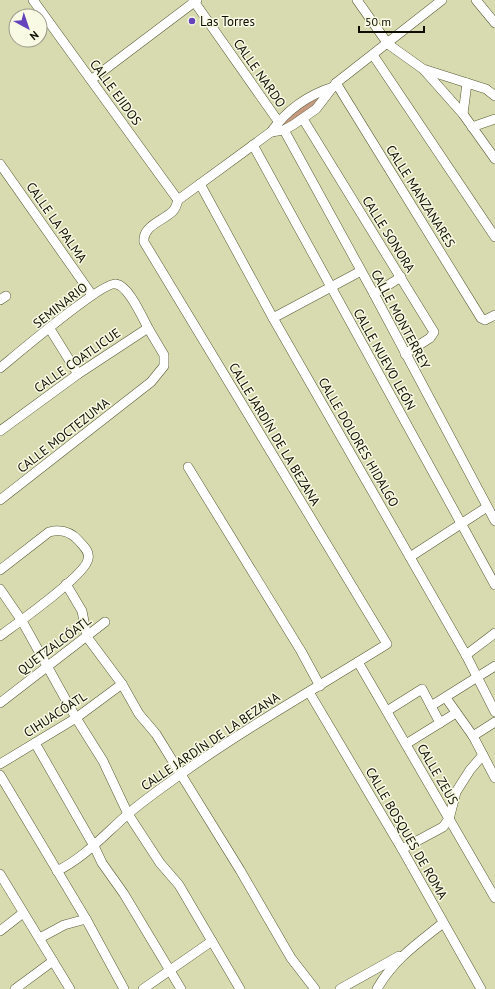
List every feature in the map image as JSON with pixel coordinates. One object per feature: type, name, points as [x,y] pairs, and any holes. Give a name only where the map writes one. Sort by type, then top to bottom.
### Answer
[{"type":"street","name":"CALLE EJIDOS","points":[[33,0],[178,200]]},
{"type":"street","points":[[357,0],[388,44],[423,69],[463,114],[495,159]]},
{"type":"street","points":[[178,200],[271,132],[278,121],[310,97],[335,85],[441,0]]},
{"type":"street","points":[[476,0],[495,23]]},
{"type":"street","points":[[91,80],[195,1]]},
{"type":"street","name":"CALLE NARDO","points":[[195,1],[278,121]]},
{"type":"street","points":[[373,55],[495,237]]},
{"type":"street","points":[[423,69],[486,89],[495,96]]},
{"type":"street","points":[[463,114],[467,83]]},
{"type":"street","points":[[271,132],[284,130],[303,119],[326,98],[335,85]]},
{"type":"street","name":"CALLE MANZANARES","points":[[335,85],[481,318],[485,320],[495,315]]},
{"type":"street","name":"CALLE SONORA","points":[[303,119],[434,332],[430,338],[405,354]]},
{"type":"street","points":[[472,127],[495,119]]},
{"type":"street","name":"CALLE MONTERREY","points":[[284,130],[374,294],[495,522]]},
{"type":"street","name":"CALLE NUEVO LEÓN","points":[[253,146],[495,585]]},
{"type":"street","name":"CALLE LA PALMA","points":[[0,164],[92,295]]},
{"type":"street","name":"CALLE DOLORES HIDALGO","points":[[200,184],[273,318],[466,655],[495,712]]},
{"type":"street","name":"CALLE JARDÍN DE LA BEZANA","points":[[57,871],[94,846],[128,814],[181,774],[387,644],[148,248],[143,236],[146,231],[173,210],[178,200]]},
{"type":"street","points":[[273,318],[361,271]]},
{"type":"street","points":[[374,294],[401,277]]},
{"type":"street","name":"SEMINARIO","points":[[0,368],[92,295],[111,284],[117,284],[124,288],[135,303],[148,328]]},
{"type":"street","name":"CALLE COATLICUE","points":[[0,431],[78,374],[148,328]]},
{"type":"street","name":"CALLE MOCTEZUMA","points":[[0,500],[142,391],[164,366],[164,355],[148,328]]},
{"type":"street","points":[[50,329],[78,374]]},
{"type":"street","points":[[188,467],[301,651],[320,686]]},
{"type":"street","points":[[410,557],[487,506]]},
{"type":"street","points":[[0,570],[49,532],[59,530],[72,534],[87,550],[89,557],[86,566],[66,584],[22,621],[0,636]]},
{"type":"street","points":[[66,584],[82,611],[87,637],[122,684],[139,714],[156,734],[240,870],[291,958],[315,989]]},
{"type":"street","points":[[0,589],[22,621],[76,718],[103,761],[128,814],[160,863],[179,885],[240,989]]},
{"type":"street","name":"QUETZALCÓATL","points":[[0,703],[105,622]]},
{"type":"street","points":[[466,655],[495,633]]},
{"type":"street","name":"CALLE ZEUS","points":[[358,662],[495,898]]},
{"type":"street","points":[[431,706],[495,666]]},
{"type":"street","name":"CIHUACÓATL","points":[[0,764],[76,718],[122,684]]},
{"type":"street","points":[[387,711],[422,689],[440,723]]},
{"type":"street","name":"CALLE BOSQUES DE ROMA","points":[[309,692],[402,849],[481,989]]},
{"type":"street","points":[[446,698],[473,736],[495,778]]},
{"type":"street","points":[[406,744],[456,713]]},
{"type":"street","points":[[473,736],[495,722]]},
{"type":"street","points":[[35,743],[94,846],[102,863],[124,894],[182,989]]},
{"type":"street","points":[[402,849],[443,828],[449,819],[456,792],[470,770],[483,755]]},
{"type":"street","points":[[0,775],[86,919],[124,989]]},
{"type":"street","points":[[0,874],[70,989]]},
{"type":"street","points":[[0,931],[23,913]]},
{"type":"street","points":[[40,938],[64,925],[86,919]]},
{"type":"street","points":[[340,989],[405,952],[443,923]]},
{"type":"street","points":[[143,989],[212,941]]},
{"type":"street","points":[[377,989],[386,974],[405,952]]},
{"type":"street","points":[[15,989],[53,961]]},
{"type":"street","points":[[381,965],[386,974]]},
{"type":"shaded area","points":[[324,95],[306,113],[283,125],[281,123],[309,101]]},
{"type":"place","name":"Las Torres","points":[[192,21]]}]
